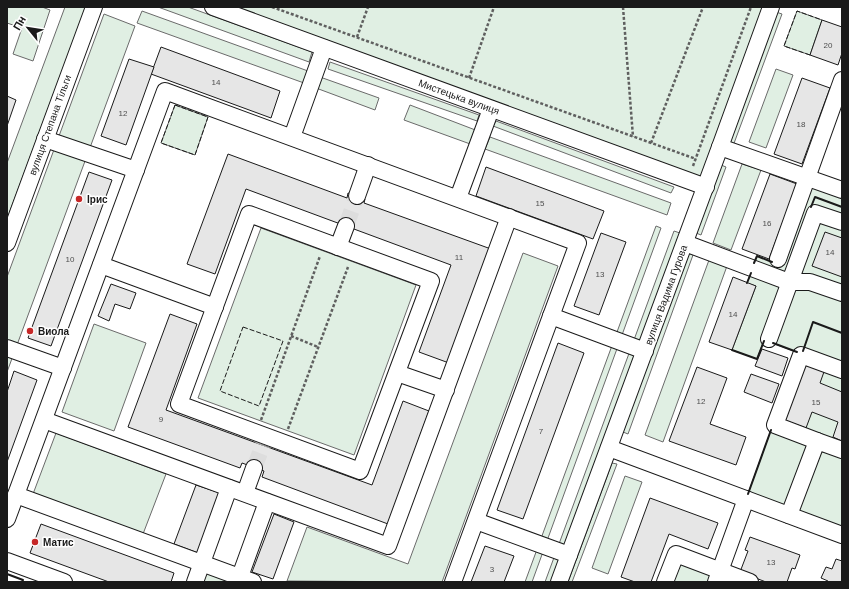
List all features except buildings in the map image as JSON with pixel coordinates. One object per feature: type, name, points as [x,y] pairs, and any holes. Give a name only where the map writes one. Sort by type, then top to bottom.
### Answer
[{"type":"street","name":"вулиця Степана Тільги","points":[[7,242],[94,7]]},
{"type":"street","name":"Мистецька вулиця","points":[[213,7],[706,187]]},
{"type":"street","name":"вулиця Вадима Гурова","points":[[559,582],[706,187],[771,7]]},
{"type":"street","points":[[292,137],[324,48]]},
{"type":"street","points":[[778,259],[842,80]]},
{"type":"street","points":[[7,519],[165,91],[578,243],[453,582]]},
{"type":"street","points":[[458,198],[491,108]]},
{"type":"street","points":[[45,139],[136,170]]},
{"type":"street","points":[[720,147],[842,190]]},
{"type":"street","points":[[357,196],[368,165]]},
{"type":"street","points":[[769,339],[815,212],[842,222]]},
{"type":"street","points":[[249,214],[353,252],[431,281],[360,471],[283,442],[262,438],[179,404],[249,214]]},
{"type":"street","points":[[44,420],[388,546],[510,217]]},
{"type":"street","points":[[332,244],[346,226]]},
{"type":"street","points":[[685,243],[789,282],[810,282],[842,293]]},
{"type":"street","points":[[101,265],[215,307]]},
{"type":"street","points":[[551,316],[645,351]]},
{"type":"street","points":[[7,348],[63,368]]},
{"type":"street","points":[[842,370],[801,355],[775,425],[842,450]]},
{"type":"street","points":[[397,373],[446,390]]},
{"type":"street","points":[[788,515],[816,441]]},
{"type":"street","points":[[609,448],[842,536]]},
{"type":"street","points":[[245,493],[254,468]]},
{"type":"street","points":[[195,582],[230,488]]},
{"type":"street","points":[[16,495],[202,563],[243,580],[267,502]]},
{"type":"street","points":[[718,576],[746,500]]},
{"type":"street","points":[[476,521],[569,555]]},
{"type":"street","points":[[666,582],[676,554],[718,576],[750,582]]},
{"type":"street","points":[[7,561],[64,582]]},
{"type":"path","points":[[272,7],[696,160]]},
{"type":"path","points":[[358,37],[368,7]]},
{"type":"path","points":[[469,78],[494,7]]},
{"type":"path","points":[[624,7],[634,137]]},
{"type":"path","points":[[651,143],[703,7]]},
{"type":"path","points":[[687,181],[751,7]]},
{"type":"path","points":[[262,438],[291,336],[332,244]]},
{"type":"path","points":[[283,442],[353,252]]},
{"type":"path","points":[[291,336],[318,347]]},
{"type":"green space","points":[[7,7],[42,7],[50,10],[33,61],[13,54],[22,28],[7,23]]},
{"type":"green space","points":[[65,7],[86,7],[7,219],[7,163]]},
{"type":"green space","points":[[158,7],[188,7],[312,52],[309,62]]},
{"type":"green space","points":[[213,7],[771,7],[706,187]]},
{"type":"green space","points":[[142,11],[308,71],[304,83],[137,23]]},
{"type":"green space","points":[[797,11],[822,20],[810,55],[784,46]]},
{"type":"green space","points":[[776,12],[782,14],[733,146],[728,144]]},
{"type":"green space","points":[[104,14],[135,26],[7,372],[7,277]]},
{"type":"green space","points":[[330,62],[479,115],[477,121],[328,69]]},
{"type":"green space","points":[[776,69],[793,75],[766,148],[749,142]]},
{"type":"green space","points":[[320,77],[379,98],[375,110],[316,88]]},
{"type":"green space","points":[[175,105],[208,117],[195,155],[161,143]]},
{"type":"green space","points":[[410,105],[478,131],[473,145],[404,120]]},
{"type":"green space","points":[[496,121],[674,187],[671,193],[493,126]]},
{"type":"green space","points":[[490,137],[671,203],[667,215],[485,149]]},
{"type":"green space","points":[[742,164],[761,170],[731,250],[713,243]]},
{"type":"green space","points":[[721,165],[726,167],[701,235],[696,233]]},
{"type":"green space","points":[[812,184],[842,195],[842,535],[746,499],[799,353],[764,340],[757,359],[732,350],[756,286],[747,283],[757,256],[782,265]]},
{"type":"green space","points":[[656,226],[661,228],[532,582],[525,582]]},
{"type":"green space","points":[[261,228],[416,285],[354,455],[198,398]]},
{"type":"green space","points":[[674,231],[680,233],[552,582],[545,582]]},
{"type":"green space","points":[[523,253],[558,266],[442,582],[287,581],[307,527],[408,564]]},
{"type":"green space","points":[[688,253],[693,255],[628,434],[623,432]]},
{"type":"green space","points":[[709,260],[727,266],[663,442],[645,435]]},
{"type":"green space","points":[[94,324],[146,343],[114,431],[62,412]]},
{"type":"green space","points":[[56,433],[166,474],[143,534],[33,494]]},
{"type":"green space","points":[[612,463],[617,464],[572,582],[568,582]]},
{"type":"green space","points":[[625,476],[642,482],[608,574],[592,568]]},
{"type":"green space","points":[[676,554],[720,571],[716,582],[665,582]]},
{"type":"green space","points":[[202,563],[238,582],[195,582]]},
{"type":"tunnel","points":[[346,226],[357,196]]},
{"type":"tunnel","points":[[254,468],[263,445]]},
{"type":"fence","points":[[810,55],[784,46],[797,11],[822,20]]},
{"type":"fence","points":[[175,105],[208,117],[195,155],[161,143],[175,105]]},
{"type":"fence","points":[[243,327],[283,341],[259,406],[220,391],[243,327]]},
{"type":"wall","points":[[811,207],[815,197],[842,207]]},
{"type":"wall","points":[[754,263],[757,256],[772,262]]},
{"type":"wall","points":[[747,283],[751,273]]},
{"type":"wall","points":[[803,351],[813,322],[842,333]]},
{"type":"wall","points":[[732,350],[757,359],[764,341]]},
{"type":"wall","points":[[773,343],[797,352]]},
{"type":"wall","points":[[748,494],[771,430]]},
{"type":"wall","points":[[7,574],[23,580],[22,582]]},
{"type":"place","name":"Ірис","points":[[79,199]]},
{"type":"place","name":"Виола","points":[[30,331]]},
{"type":"place","name":"Матис","points":[[35,542]]}]
